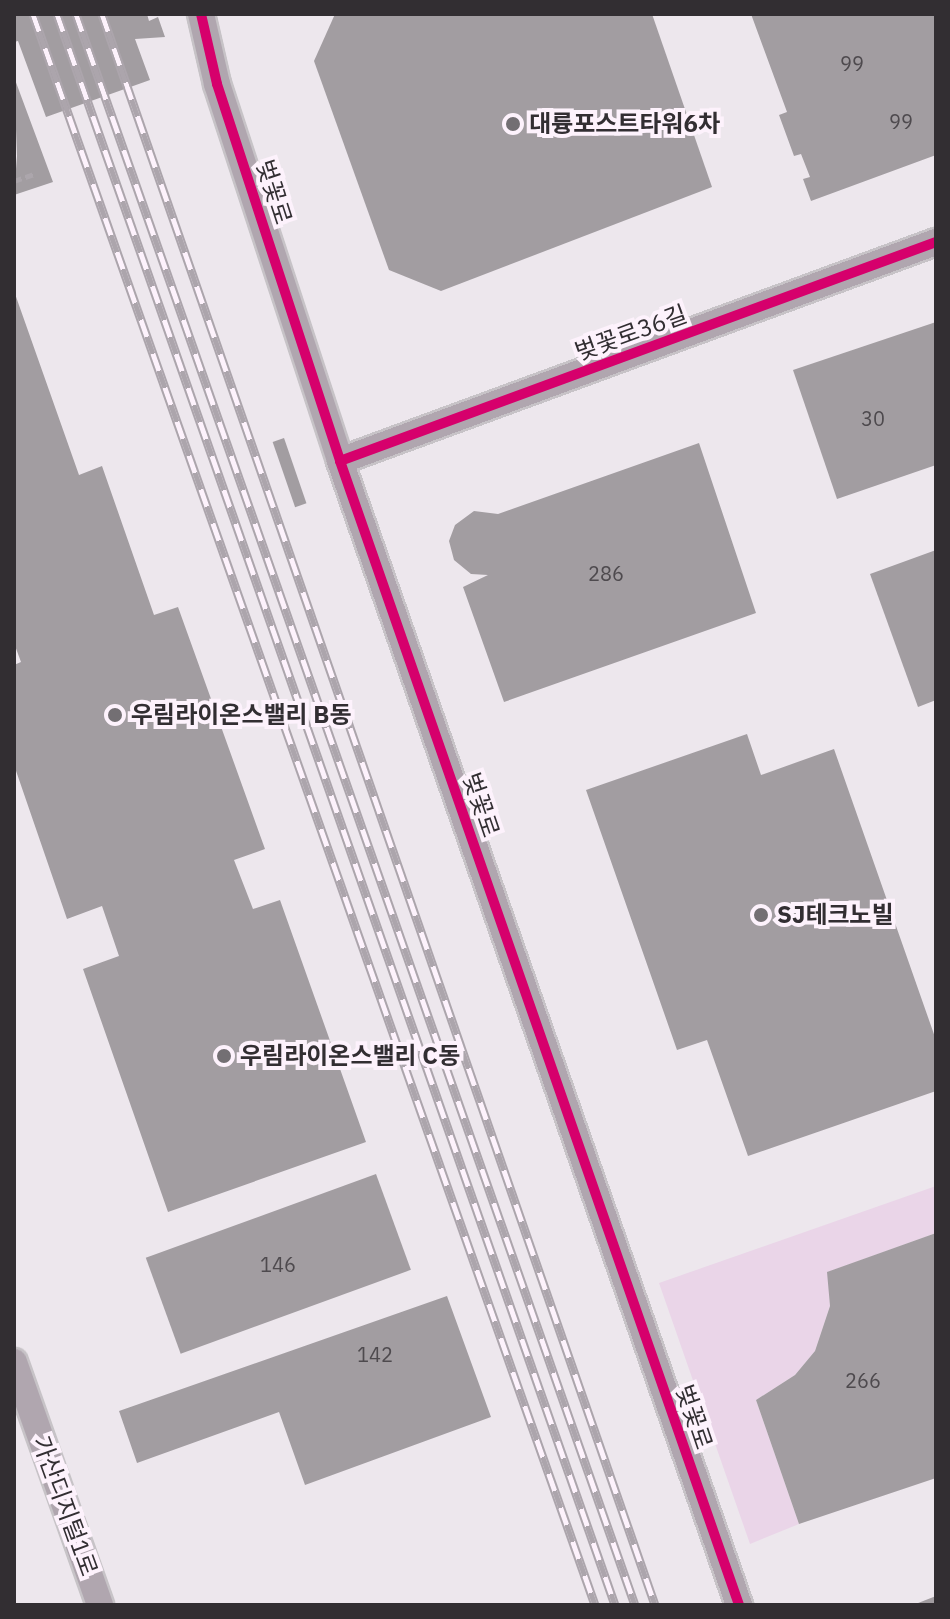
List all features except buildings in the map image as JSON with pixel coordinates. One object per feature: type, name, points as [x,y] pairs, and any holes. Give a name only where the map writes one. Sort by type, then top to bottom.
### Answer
[{"type":"street","name":"벚꽃로","points":[[201,14],[217,84],[340,461],[739,1605]]},
{"type":"street","name":"벚꽃로36길","points":[[340,461],[936,242]]},
{"type":"street","name":"가산디지털1로","points":[[14,1362],[100,1605]]},
{"type":"path","points":[[14,181],[34,174]]},
{"type":"shaded area","points":[[936,1186],[936,1233],[828,1272],[830,1306],[815,1351],[795,1375],[756,1400],[799,1524],[750,1544],[659,1283]]},
{"type":"railway","points":[[33,14],[595,1605]]},
{"type":"railway","points":[[57,14],[615,1605]]},
{"type":"railway","points":[[76,14],[635,1605]]},
{"type":"railway","points":[[102,14],[655,1605]]},
{"type":"cycle path","points":[[201,14],[217,84],[340,461],[739,1605]]},
{"type":"cycle path","points":[[340,461],[936,242]]},
{"type":"place","name":"대륭포스트타워6차","points":[[513,124]]},
{"type":"place","name":"우림라이온스밸리 B동","points":[[115,715]]},
{"type":"place","name":"SJ테크노빌","points":[[761,915]]},
{"type":"place","name":"우림라이온스밸리 C동","points":[[224,1056]]}]
